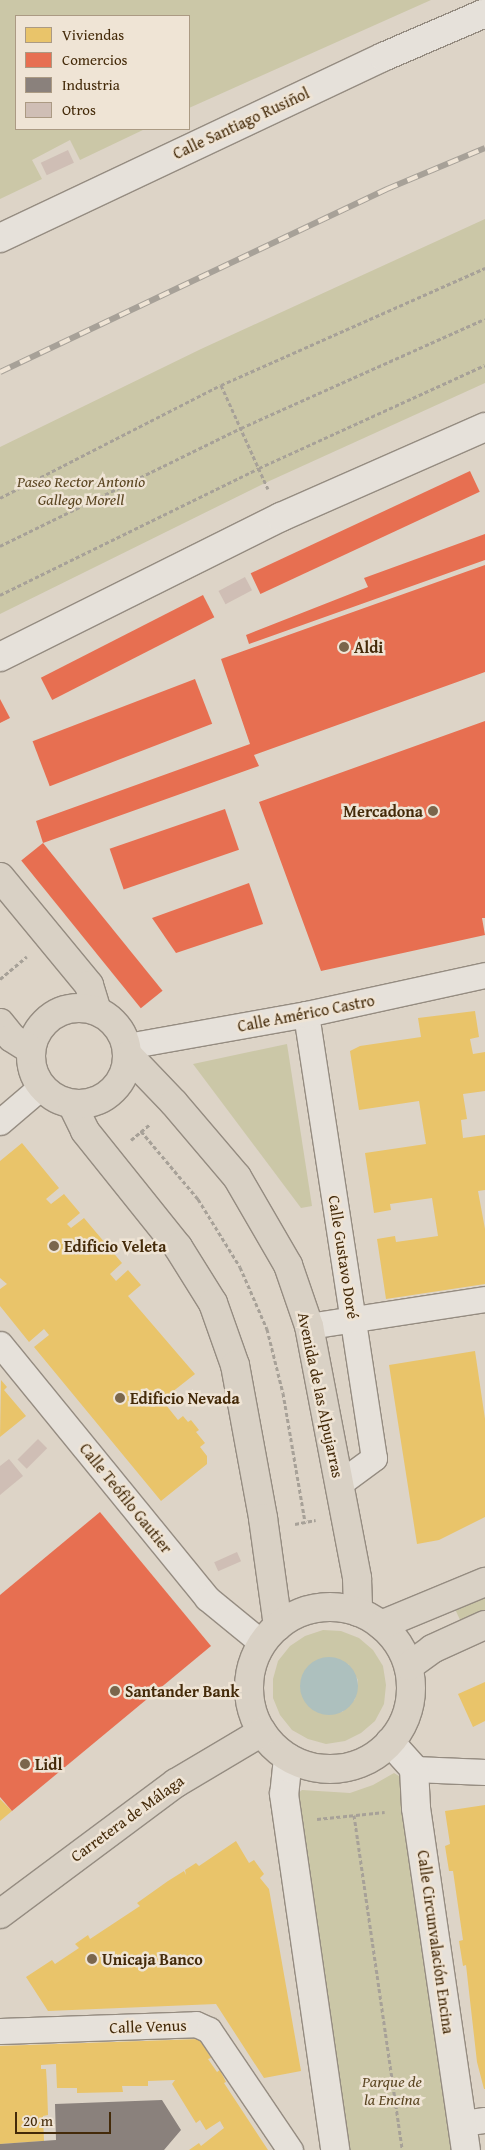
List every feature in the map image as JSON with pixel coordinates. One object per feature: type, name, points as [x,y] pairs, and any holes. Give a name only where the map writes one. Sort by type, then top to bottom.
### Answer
[{"type":"main road","name":"Calle Santiago Rusiñol","points":[[0,238],[383,57],[485,13]]},
{"type":"main road","points":[[0,657],[282,517],[485,427]]},
{"type":"main road","points":[[0,877],[89,985],[97,1010]]},
{"type":"main road","points":[[75,1008],[97,1010],[111,1019],[121,1031],[127,1051],[125,1072],[117,1086],[104,1098],[88,1104],[72,1104],[50,1095],[41,1087],[34,1075],[31,1050],[43,1023],[54,1014],[75,1008]]},
{"type":"main road","points":[[0,1023],[12,1038],[31,1050]]},
{"type":"main road","name":"Avenida de las Alpujarras","points":[[127,1051],[237,1177],[288,1265],[309,1326],[358,1578],[358,1612]]},
{"type":"main road","points":[[72,1104],[86,1131],[178,1247],[213,1303],[235,1365],[263,1518],[270,1634]]},
{"type":"main road","points":[[381,1625],[485,1582]]},
{"type":"main road","points":[[337,1607],[358,1612],[381,1625],[397,1641],[409,1666],[408,1709],[390,1742],[365,1761],[343,1768],[320,1769],[288,1758],[262,1732],[250,1706],[249,1678],[270,1634],[295,1614],[316,1608],[337,1607]]},
{"type":"main road","points":[[409,1666],[432,1650],[485,1625]]},
{"type":"main road","name":"Carretera de Málaga","points":[[0,1914],[176,1783],[262,1732]]},
{"type":"main road","points":[[390,1742],[414,1769]]},
{"type":"main road","points":[[288,1758],[284,1794],[335,2150]]},
{"type":"main road","name":"Calle Circunvalación Encina","points":[[414,1769],[416,1808],[474,2122],[466,2150]]},
{"type":"street","name":"Calle Américo Castro","points":[[127,1051],[485,975]]},
{"type":"street","name":"Calle Gustavo Doré","points":[[306,1014],[374,1458],[340,1483]]},
{"type":"street","points":[[0,1122],[41,1087]]},
{"type":"street","points":[[309,1326],[485,1300]]},
{"type":"street","name":"Calle Teófilo Gautier","points":[[0,1344],[207,1598],[270,1634]]},
{"type":"street","points":[[414,1769],[485,1772]]},
{"type":"street","name":"Calle Venus","points":[[0,2031],[196,2024],[209,2030],[290,2150]]},
{"type":"path","points":[[0,498],[222,385],[485,268]]},
{"type":"path","points":[[0,546],[241,428],[485,319]]},
{"type":"path","points":[[0,595],[259,468],[485,365]]},
{"type":"path","points":[[222,385],[269,492]]},
{"type":"path","points":[[0,979],[33,952]]},
{"type":"path","points":[[123,1146],[153,1121]]},
{"type":"path","points":[[290,1525],[321,1520]]},
{"type":"path","points":[[306,1820],[390,1811]]},
{"type":"path","points":[[354,1815],[402,2150]]},
{"type":"green space","points":[[0,0],[431,0],[190,108],[190,15],[15,15],[15,130],[143,130],[80,160],[70,140],[32,160],[42,179],[0,199]]},
{"type":"green space","name":"Paseo Rector Antonio Gallego Morell","points":[[485,219],[485,383],[265,483],[0,614],[0,447],[201,349]]},
{"type":"green space","points":[[287,1044],[312,1206],[301,1208],[193,1064]]},
{"type":"green space","points":[[485,1596],[485,1611],[461,1622],[455,1609]]},
{"type":"green space","points":[[323,1630],[341,1631],[359,1638],[373,1650],[383,1666],[386,1685],[384,1704],[375,1721],[361,1733],[345,1741],[326,1744],[308,1739],[292,1730],[280,1715],[273,1698],[273,1679],[278,1661],[290,1646],[305,1636]],"holes":[[[348,1664],[358,1680],[355,1699],[342,1712],[323,1714],[301,1687],[306,1669]]]},
{"type":"green space","name":"Parque de la Encina","points":[[394,1773],[404,1779],[458,2150],[344,2150],[293,1797],[302,1790],[350,1793],[373,1785]]},
{"type":"shaded area","points":[[329,1657],[345,1662],[353,1670],[358,1686],[353,1702],[345,1710],[329,1715],[313,1710],[305,1702],[300,1686],[305,1670],[313,1662]]},
{"type":"building: Viviendas","points":[[475,1011],[479,1037],[470,1039],[473,1054],[485,1052],[485,1091],[463,1094],[467,1119],[461,1120],[463,1138],[485,1135],[485,1190],[478,1191],[485,1229],[485,1284],[386,1299],[377,1239],[395,1236],[396,1242],[438,1236],[432,1198],[390,1204],[391,1210],[374,1213],[365,1153],[426,1144],[419,1101],[359,1110],[350,1051],[360,1046],[421,1037],[418,1018]]},
{"type":"building: Viviendas","points":[[22,1143],[59,1188],[46,1199],[51,1204],[64,1194],[80,1213],[67,1224],[71,1228],[84,1218],[122,1263],[110,1274],[116,1281],[128,1270],[141,1285],[128,1296],[195,1374],[162,1400],[178,1420],[183,1416],[188,1422],[191,1420],[199,1430],[196,1432],[205,1443],[200,1447],[207,1456],[207,1464],[161,1501],[34,1347],[49,1335],[44,1329],[29,1342],[0,1306],[0,1289],[7,1284],[0,1278],[0,1161]]},
{"type":"building: Viviendas","points":[[475,1351],[485,1419],[485,1517],[439,1540],[417,1544],[389,1365]]},
{"type":"building: Viviendas","points":[[1,1380],[7,1387],[4,1390],[26,1416],[0,1437]]},
{"type":"building: Viviendas","points":[[485,1682],[485,1721],[473,1727],[458,1694]]},
{"type":"building: Viviendas","points":[[0,1799],[12,1811],[0,1821]]},
{"type":"building: Viviendas","points":[[485,1805],[484,2089],[477,2062],[466,1965],[463,1966],[459,1941],[463,1940],[453,1871],[449,1871],[445,1846],[450,1844],[445,1811]]},
{"type":"building: Viviendas","points":[[236,1841],[249,1863],[254,1860],[264,1874],[260,1878],[269,1889],[301,2071],[264,2078],[216,2004],[48,2011],[26,1977],[52,1960],[55,1964],[79,1948],[75,1944],[88,1935],[90,1939],[140,1906],[137,1903],[168,1881],[184,1871],[186,1875],[185,1870],[196,1863],[199,1866]]},
{"type":"building: Viviendas","points":[[200,2039],[211,2058],[208,2059],[217,2072],[220,2070],[226,2082],[224,2083],[268,2150],[189,2150],[199,2143],[201,2146],[224,2128],[220,2121],[206,2130],[200,2120],[196,2123],[172,2084],[175,2080],[148,2081],[148,2086],[122,2086],[123,2092],[77,2093],[77,2088],[57,2088],[56,2064],[41,2065],[41,2069],[46,2069],[47,2086],[48,2115],[43,2116],[44,2141],[0,2144],[0,2046]]},
{"type":"building: Comercios","points":[[470,471],[480,492],[260,594],[251,573]]},
{"type":"building: Comercios","points":[[485,534],[485,560],[249,644],[246,635],[368,587],[364,578]]},
{"type":"building: Comercios","points":[[485,565],[485,672],[254,755],[259,766],[43,843],[36,821],[250,744],[221,659]]},
{"type":"building: Comercios","points":[[203,595],[214,617],[52,700],[41,678]]},
{"type":"building: Comercios","points":[[195,679],[212,724],[50,786],[33,741]]},
{"type":"building: Comercios","points":[[0,699],[10,718],[0,723]]},
{"type":"building: Comercios","points":[[485,721],[485,918],[482,918],[485,935],[321,971],[259,802]]},
{"type":"building: Comercios","points":[[225,809],[239,850],[124,889],[110,849]]},
{"type":"building: Comercios","points":[[43,843],[163,991],[141,1008],[21,861]]},
{"type":"building: Comercios","points":[[249,883],[263,924],[176,953],[152,918]]},
{"type":"building: Comercios","points":[[100,1512],[211,1646],[12,1811],[0,1797],[0,1595]]},
{"type":"building: Industria","points":[[162,2100],[181,2130],[164,2150],[0,2150],[0,2144],[56,2140],[55,2104]]},
{"type":"building: Otros","points":[[68,150],[74,163],[47,175],[41,163]]},
{"type":"building: Otros","points":[[245,577],[252,590],[226,604],[219,591]]},
{"type":"building: Otros","points":[[38,1439],[47,1448],[27,1469],[17,1460]]},
{"type":"building: Otros","points":[[9,1459],[23,1476],[0,1495],[0,1466]]},
{"type":"building: Otros","points":[[237,1552],[241,1561],[218,1571],[214,1562]]},
{"type":"railway","points":[[0,372],[387,189],[485,148]]},
{"type":"place","name":"Aldi","points":[[344,647]]},
{"type":"place","name":"Mercadona","points":[[433,811]]},
{"type":"place","name":"Edificio Veleta","points":[[54,1246]]},
{"type":"place","name":"Edificio Nevada","points":[[120,1398]]},
{"type":"place","name":"Santander Bank","points":[[115,1691]]},
{"type":"place","name":"Lidl","points":[[25,1764]]},
{"type":"place","name":"Unicaja Banco","points":[[92,1959]]}]
